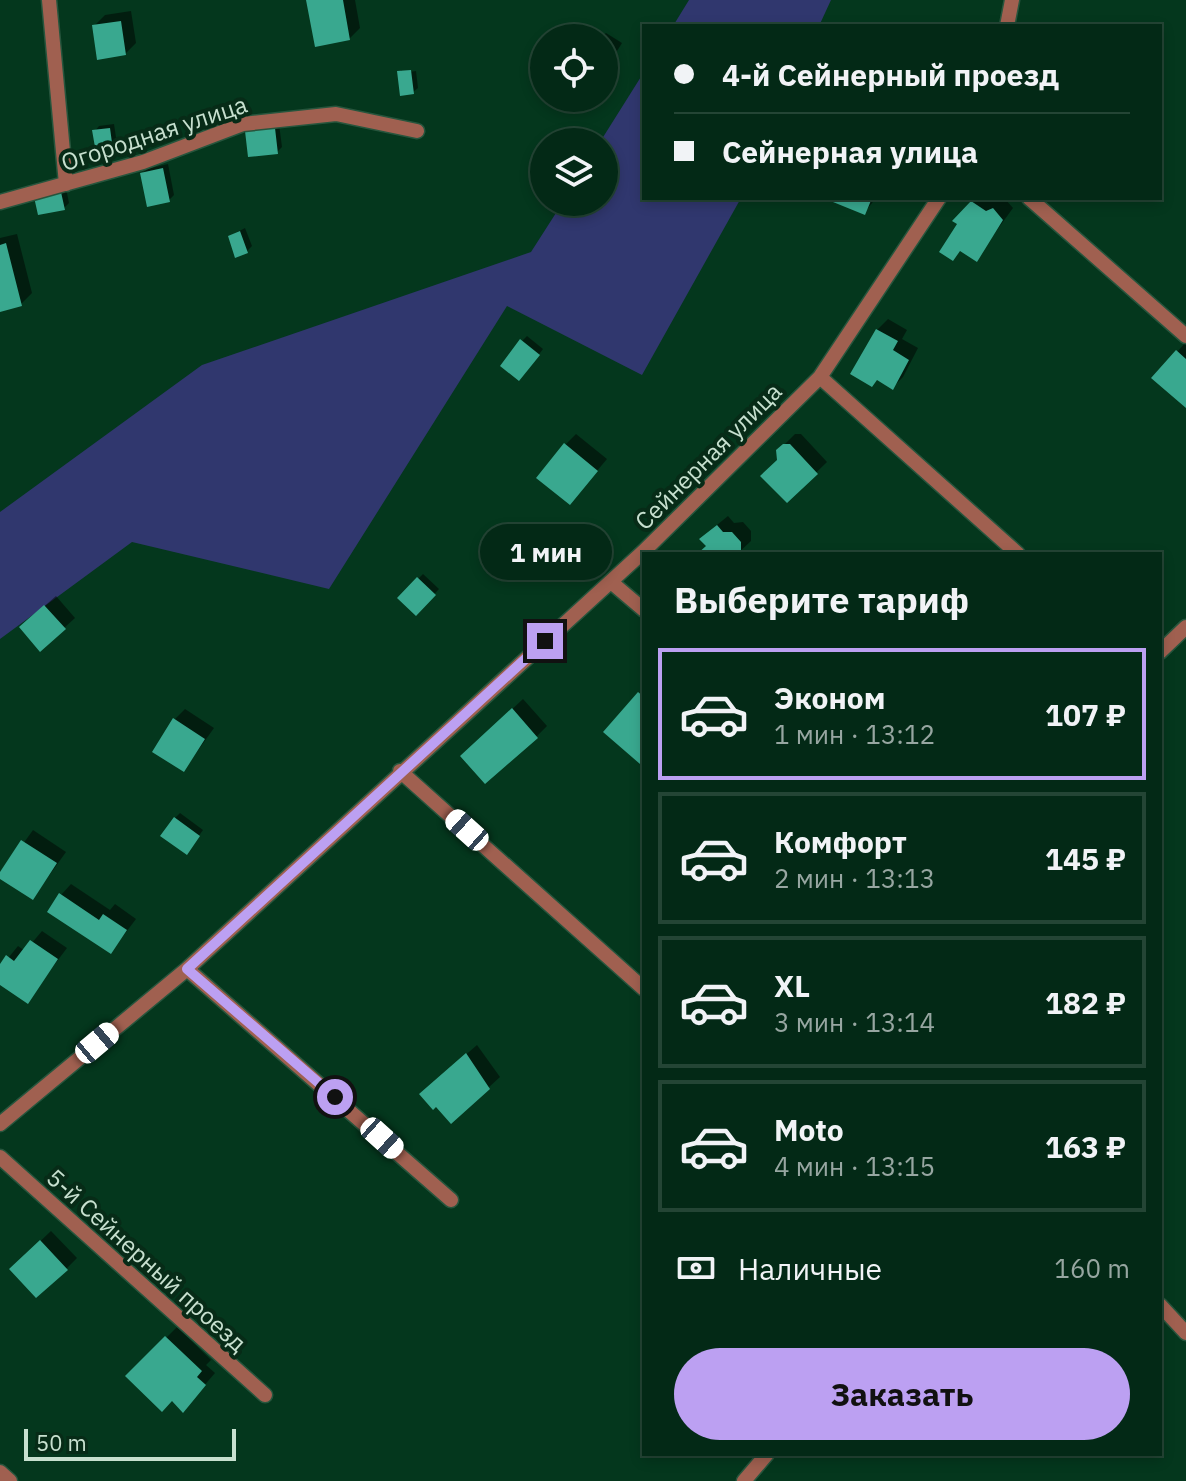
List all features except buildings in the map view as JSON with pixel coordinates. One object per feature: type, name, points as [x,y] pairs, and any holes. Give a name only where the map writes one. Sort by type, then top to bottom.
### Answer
[{"type":"lane","points":[[49,0],[66,184]]},
{"type":"lane","points":[[1007,24],[1012,0]]},
{"type":"lane","name":"Огородная улица","points":[[0,202],[143,162],[243,124],[336,114],[417,131]]},
{"type":"lane","name":"Сейнерная улица","points":[[0,1124],[187,969],[400,771],[611,582],[820,377],[938,200]]},
{"type":"lane","points":[[1031,200],[1186,336]]},
{"type":"lane","points":[[820,377],[1016,552]]},
{"type":"lane","points":[[611,582],[642,608]]},
{"type":"lane","points":[[1162,650],[1186,627]]},
{"type":"lane","points":[[400,771],[642,987]]},
{"type":"lane","points":[[187,969],[451,1200]]},
{"type":"lane","name":"5-й Сейнерный проезд","points":[[0,1157],[265,1395]]},
{"type":"lane","points":[[1162,1307],[1186,1333]]},
{"type":"lane","points":[[744,1481],[765,1456]]},
{"type":"lane","points":[[0,1472],[10,1481]]},
{"type":"shaded area","points":[[689,0],[831,0],[820,24],[674,24]]},
{"type":"shaded area","points":[[642,75],[642,200],[740,200],[642,375],[507,306],[329,589],[132,542],[0,639],[0,512],[202,365],[531,252],[554,216],[618,216],[618,128],[609,128]]},
{"type":"route","points":[[335,1097],[187,969],[545,641]]}]
